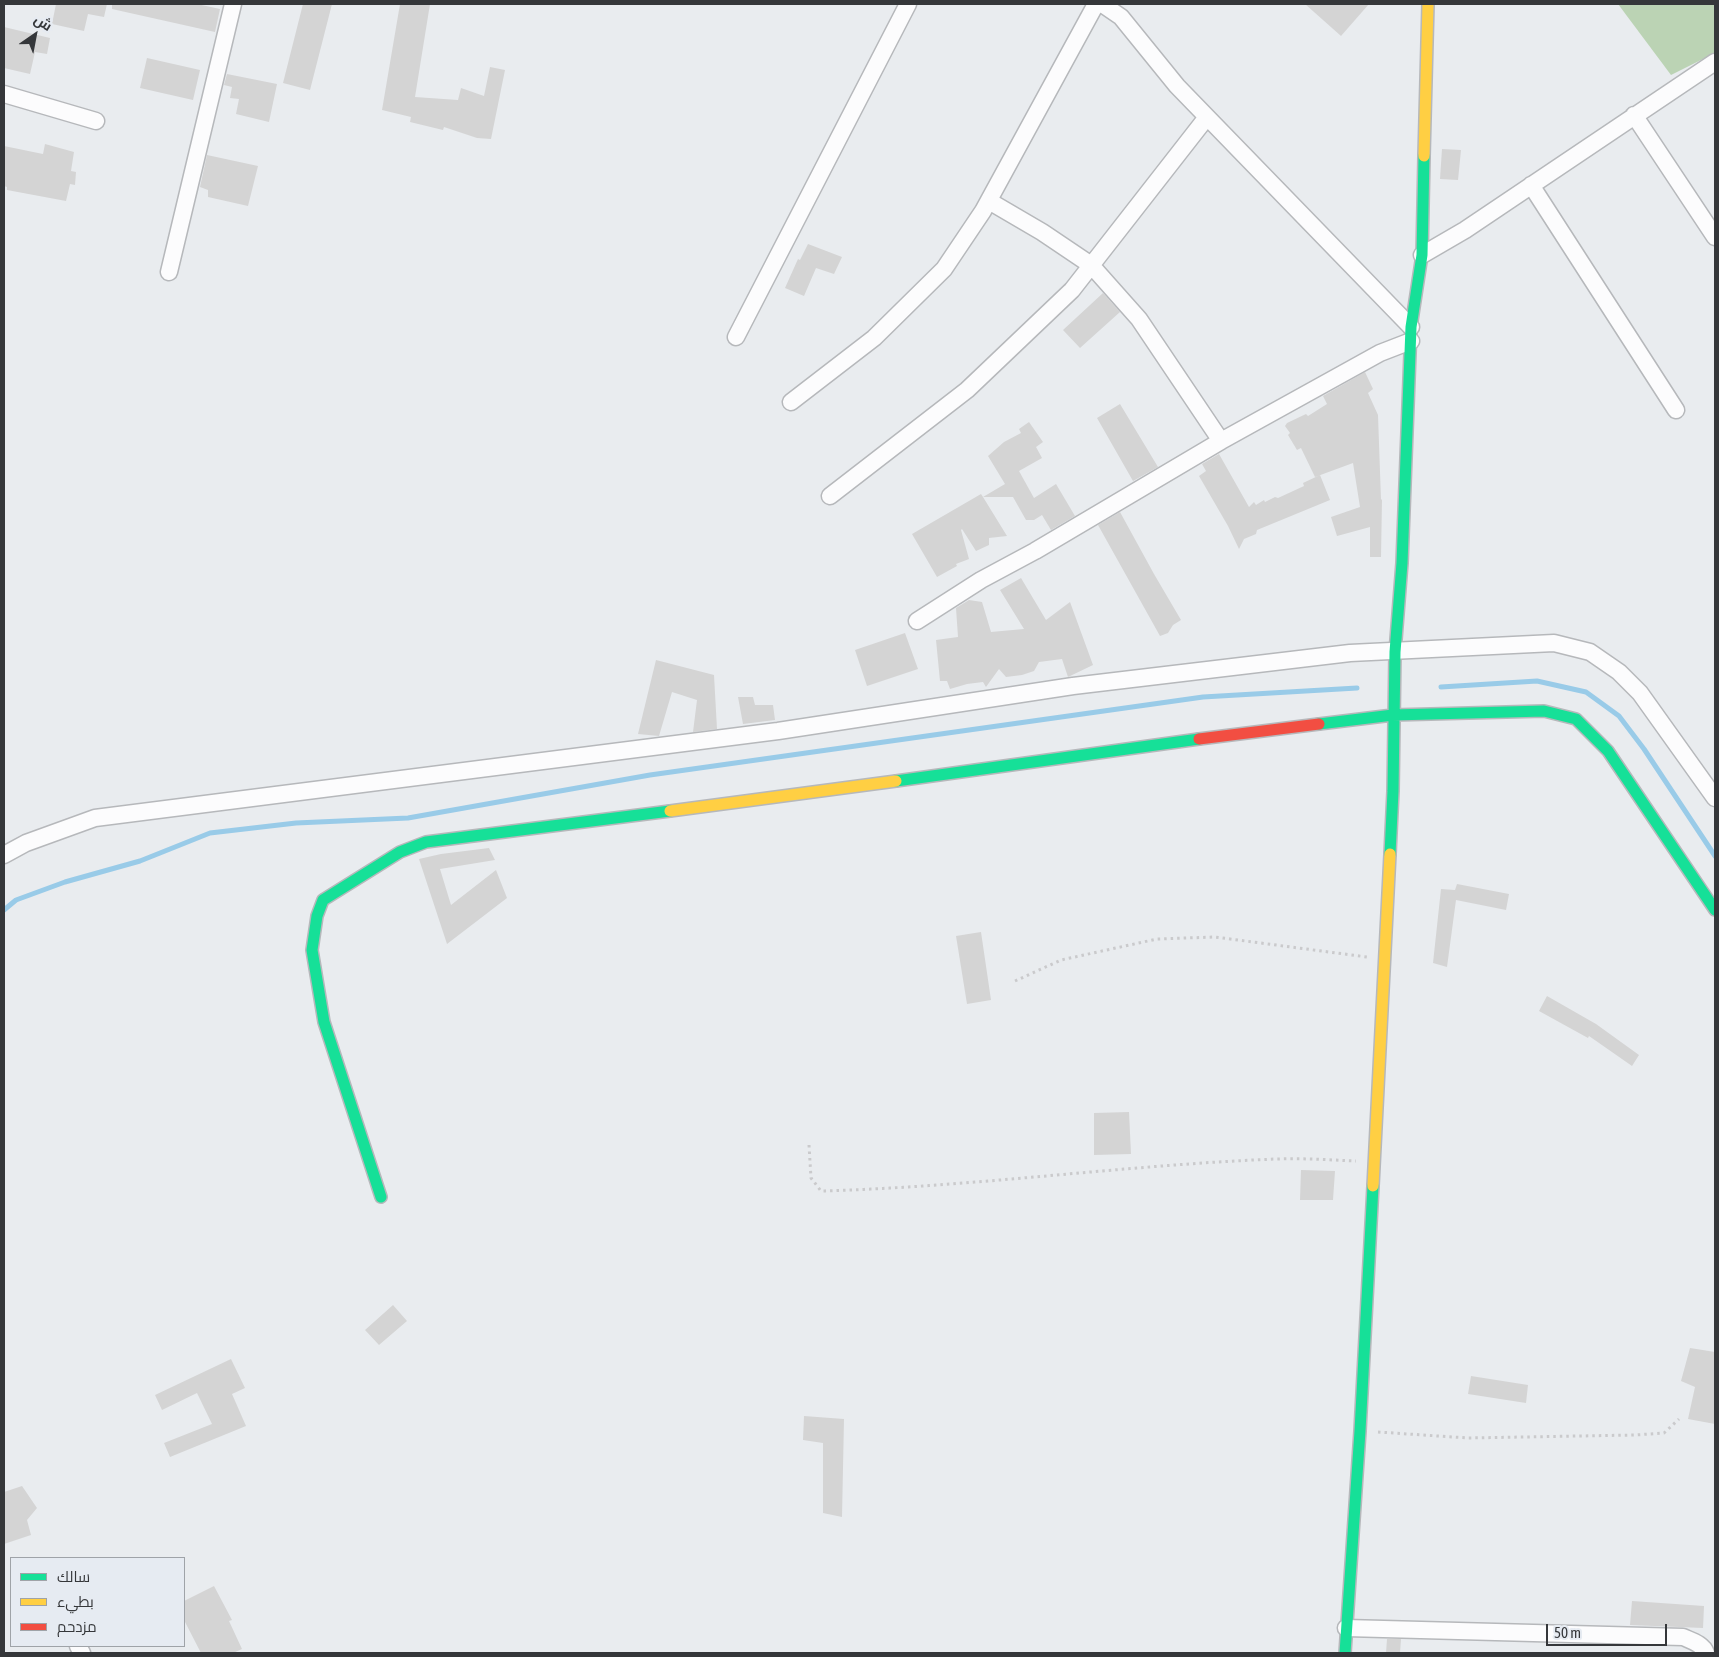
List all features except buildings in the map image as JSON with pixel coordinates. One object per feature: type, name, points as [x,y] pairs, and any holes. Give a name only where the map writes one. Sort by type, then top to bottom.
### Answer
[{"type":"street","points":[[169,272],[233,4]]},
{"type":"street","points":[[736,337],[908,4]]},
{"type":"street","points":[[791,402],[874,338],[944,269],[989,200],[1096,4]]},
{"type":"street","points":[[1102,4],[1121,17],[1177,86],[1411,334]]},
{"type":"street","points":[[1345,1653],[1360,1431],[1394,791],[1393,715],[1395,652],[1402,563],[1411,334],[1422,255],[1428,4]]},
{"type":"street","points":[[1422,255],[1466,230],[1715,62]]},
{"type":"street","points":[[4,94],[96,121]]},
{"type":"street","points":[[1634,115],[1715,237]]},
{"type":"street","points":[[830,496],[967,390],[1072,290],[1207,117]]},
{"type":"street","points":[[1531,186],[1676,410]]},
{"type":"street","points":[[989,200],[1042,232],[1091,266],[1139,319],[1221,441]]},
{"type":"street","points":[[917,621],[981,580],[1035,551],[1221,441],[1411,334]]},
{"type":"street","points":[[4,855],[26,843],[95,818],[778,731],[1074,686],[1350,653],[1395,652],[1487,645],[1554,643],[1590,652],[1619,672],[1640,693],[1715,798]]},
{"type":"street","points":[[381,1197],[324,1022],[312,950],[317,916],[323,900],[400,852],[426,842],[962,773],[1240,733],[1393,715],[1544,711],[1576,719],[1608,751],[1715,910]]},
{"type":"street","points":[[1346,1628],[1683,1637],[1698,1644],[1706,1653]]},
{"type":"path","points":[[1016,981],[1061,960],[1157,939],[1215,936],[1385,960]]},
{"type":"path","points":[[810,1145],[811,1178],[821,1191],[882,1189],[1124,1169],[1278,1159],[1374,1161]]},
{"type":"path","points":[[1360,1431],[1468,1438],[1635,1435],[1664,1433],[1679,1419]]},
{"type":"green space","points":[[1618,4],[1715,4],[1715,53],[1671,75]]},
{"type":"waterway","points":[[1441,687],[1537,681],[1586,692],[1619,716],[1644,749],[1715,856]]},
{"type":"waterway","points":[[4,910],[16,900],[65,882],[140,861],[210,833],[296,823],[408,818],[650,775],[1203,697],[1357,688]]},
{"type":"traffic: fast","points":[[1390,854],[1395,652],[1402,563],[1411,327],[1422,255],[1424,156]]},
{"type":"traffic: fast","points":[[1319,724],[1393,715],[1544,711],[1576,719],[1608,751],[1715,910]]},
{"type":"traffic: fast","points":[[896,781],[1199,739]]},
{"type":"traffic: fast","points":[[381,1197],[324,1022],[312,950],[317,916],[323,900],[400,852],[426,842],[670,811]]},
{"type":"traffic: fast","points":[[1345,1653],[1360,1431],[1373,1186]]},
{"type":"traffic: slow","points":[[1424,156],[1428,4]]},
{"type":"traffic: slow","points":[[670,811],[896,781]]},
{"type":"traffic: slow","points":[[1373,1186],[1390,854]]},
{"type":"traffic: jam","points":[[1199,739],[1319,724]]}]
